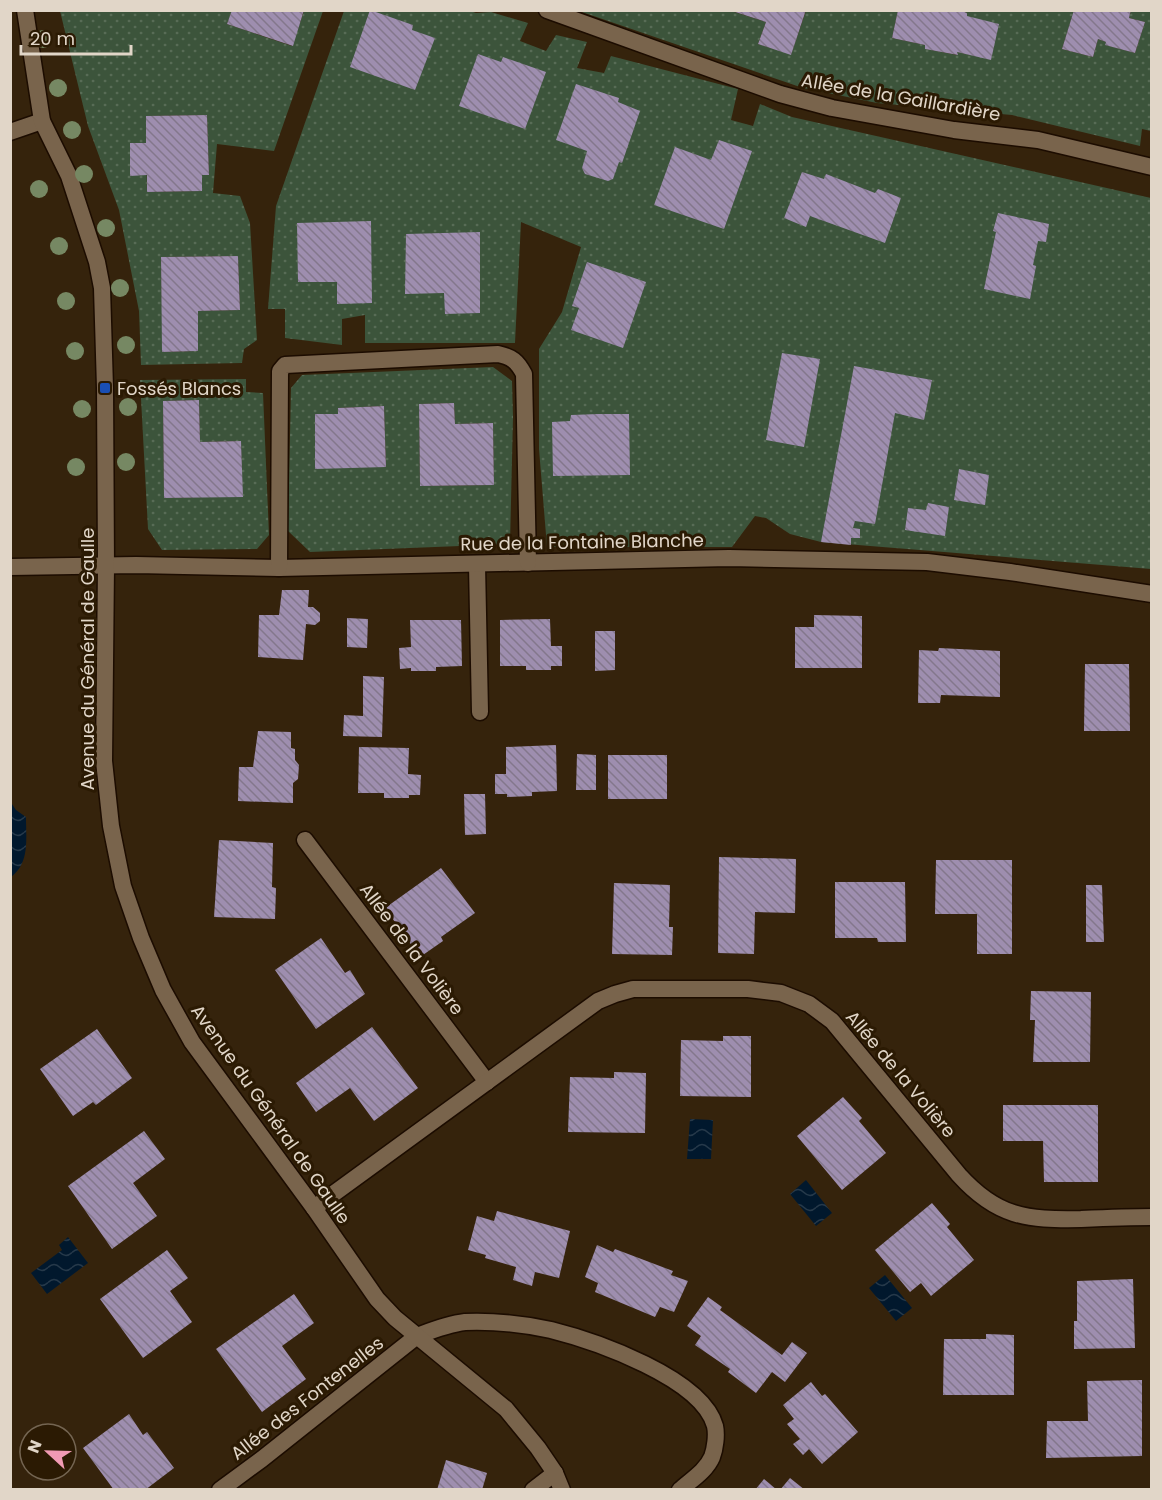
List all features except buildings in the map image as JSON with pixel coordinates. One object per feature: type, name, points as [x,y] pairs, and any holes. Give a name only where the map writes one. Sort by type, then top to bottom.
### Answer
[{"type":"street","name":"Avenue du Général de Gaulle","points":[[25,10],[42,121],[69,176],[97,262],[102,288],[106,566],[104,761],[111,826],[123,886],[141,938],[163,990],[192,1042],[314,1208],[377,1299],[395,1318],[506,1409],[538,1448],[555,1473],[562,1490]]},
{"type":"street","name":"Allée de la Gaillardière","points":[[547,10],[780,94],[832,108],[954,130],[1038,140],[1152,167]]},
{"type":"street","points":[[10,132],[42,121]]},
{"type":"street","points":[[279,568],[279,371],[285,365],[498,354],[511,356],[518,362],[524,374],[528,563]]},
{"type":"street","name":"Rue de la Fontaine Blanche","points":[[10,567],[279,568],[729,558],[927,562],[1152,594]]},
{"type":"street","points":[[477,565],[480,712]]},
{"type":"street","name":"Allée de la Volière","points":[[305,840],[487,1082]]},
{"type":"street","name":"Allée de la Volière","points":[[314,1208],[598,1001],[633,989],[748,989],[781,993],[809,1004],[832,1021],[959,1175],[974,1192],[993,1205],[1018,1215],[1042,1220],[1152,1217]]},
{"type":"street","name":"Allée des Fontenelles","points":[[220,1490],[417,1336],[444,1325],[465,1322],[506,1323],[550,1330],[616,1351],[665,1374],[701,1402],[716,1427],[711,1459],[702,1472],[680,1490]]},
{"type":"street","points":[[533,1490],[555,1473]]},
{"type":"green space","points":[[467,10],[476,13],[491,12],[528,23],[520,41],[546,51],[556,35],[587,42],[577,68],[604,73],[611,56],[738,89],[731,120],[753,126],[760,104],[792,117],[1151,198],[1151,569],[821,542],[790,534],[766,518],[755,516],[732,547],[547,547],[539,449],[539,349],[562,312],[581,247],[521,222],[515,343],[365,343],[365,315],[342,319],[342,345],[285,338],[285,309],[268,309],[276,206],[344,11]]},
{"type":"green space","points":[[681,10],[687,12],[688,10],[731,11],[766,22],[758,44],[791,54],[806,11],[898,11],[892,38],[925,45],[926,49],[991,59],[967,13],[959,11],[1074,11],[1062,49],[1093,57],[1098,39],[1106,42],[1106,45],[1135,53],[1145,22],[1129,18],[1131,11],[1151,11],[1151,131],[1142,129],[1140,146],[1012,115],[877,103],[803,88],[579,11]]},
{"type":"green space","points":[[60,11],[232,11],[227,24],[292,46],[304,11],[323,11],[274,151],[217,144],[213,193],[240,196],[250,223],[257,340],[244,349],[242,363],[141,365],[139,311],[119,210],[88,126]],"holes":[[[207,115],[209,175],[202,175],[201,191],[147,192],[146,116]],[[238,256],[240,310],[198,311],[198,351],[163,352],[161,257]]]},
{"type":"green space","points":[[493,367],[512,381],[510,544],[310,552],[288,531],[291,388],[302,375]],"holes":[[[454,403],[455,424],[493,423],[494,485],[420,486],[419,404]],[[384,406],[386,467],[315,414],[338,414],[338,408]]]},
{"type":"green space","points":[[246,379],[246,392],[263,393],[269,535],[257,549],[162,550],[148,529],[140,380]],"holes":[[[199,400],[200,442],[241,441],[242,496],[164,498],[163,401]]]},
{"type":"water","points":[[10,801],[16,810],[26,817],[24,858],[11,877]]},
{"type":"water","points":[[690,1119],[713,1120],[711,1159],[687,1159]]},
{"type":"water","points":[[806,1180],[832,1213],[816,1226],[790,1194]]},
{"type":"water","points":[[68,1237],[88,1263],[47,1294],[31,1273],[62,1250],[59,1245]]},
{"type":"water","points":[[885,1275],[912,1308],[896,1321],[869,1288]]},
{"type":"place","name":"Fossés Blancs","points":[[105,388]]}]
